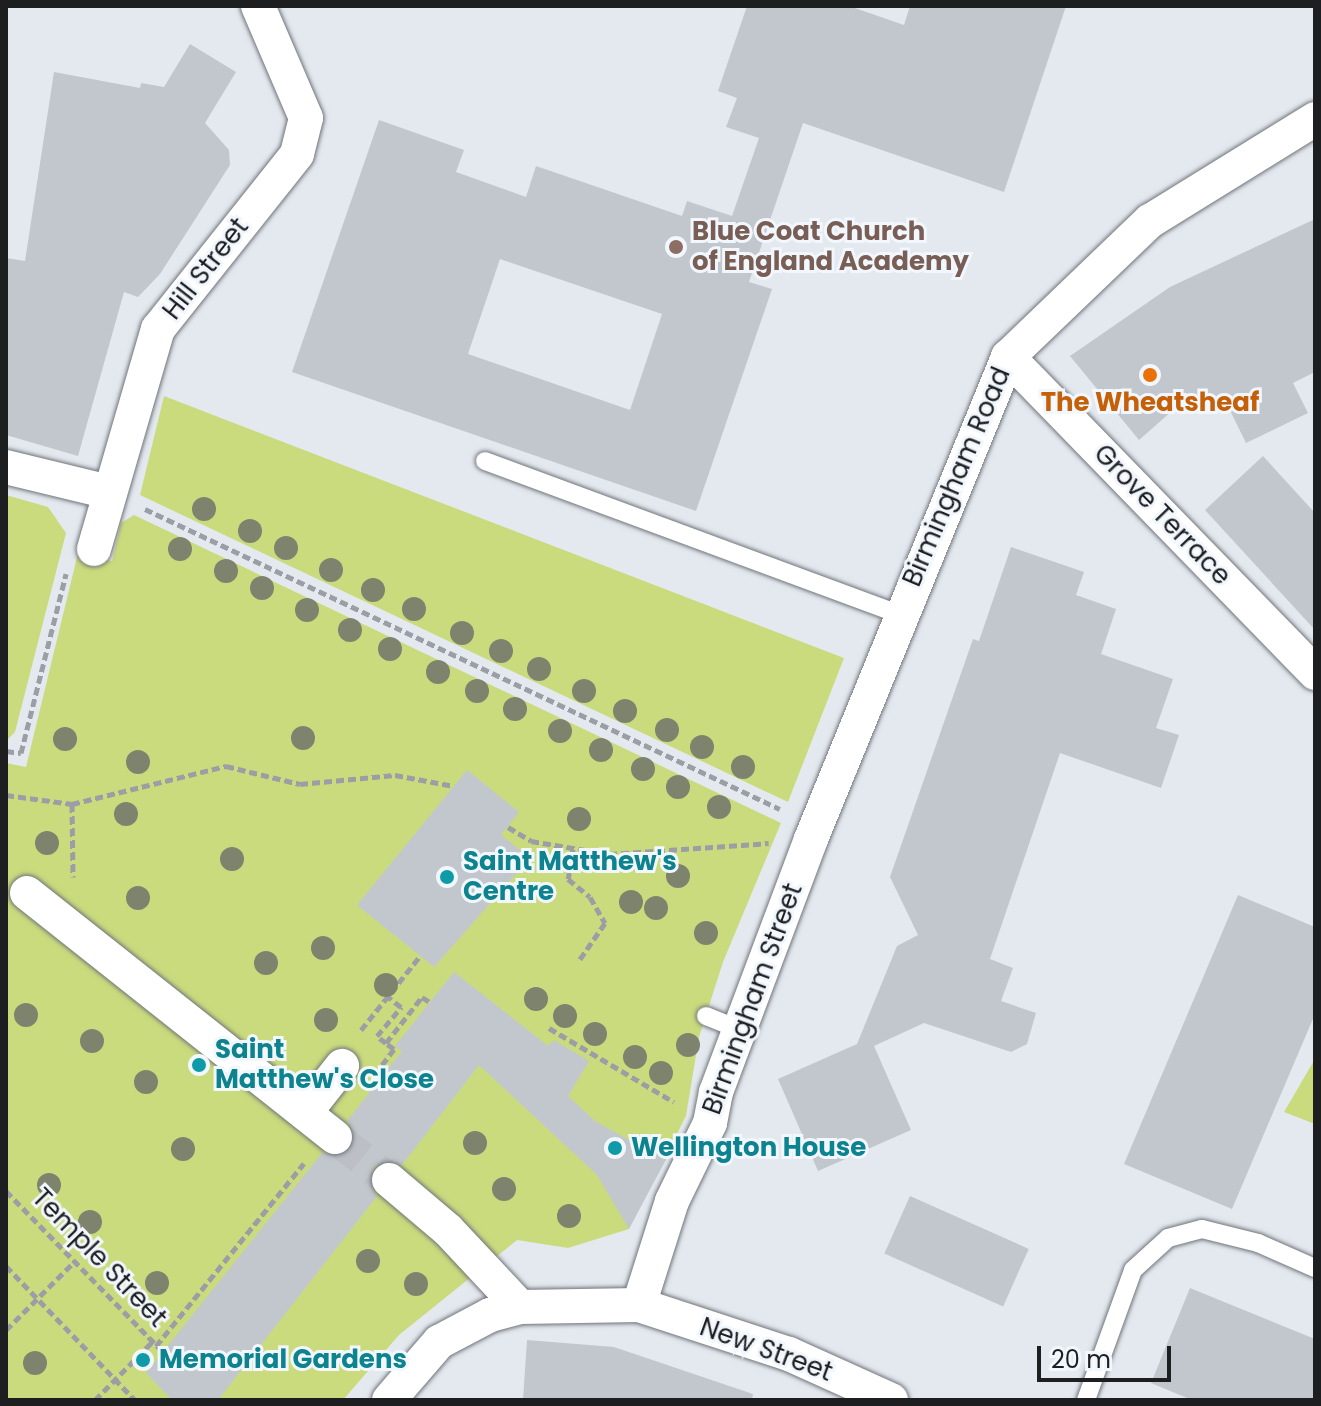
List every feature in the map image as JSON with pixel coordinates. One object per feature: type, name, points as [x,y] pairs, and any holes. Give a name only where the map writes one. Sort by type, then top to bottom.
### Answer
[{"type":"street","name":"Hill Street","points":[[81,556],[109,492],[158,329],[297,154],[306,118],[258,6]]},
{"type":"street","name":"Birmingham Road","points":[[814,832],[899,614],[1008,357],[1150,221],[1315,119]]},
{"type":"street","name":"Grove Terrace","points":[[1008,357],[1315,673]]},
{"type":"street","points":[[6,467],[109,492]]},
{"type":"street","name":"Birmingham Street","points":[[639,1305],[672,1201],[710,1123],[739,1029],[814,832]]},
{"type":"street","points":[[40,903],[323,1128],[342,1066]]},
{"type":"street","points":[[389,1180],[448,1230],[520,1307]]},
{"type":"street","name":"New Street","points":[[389,1400],[439,1342],[490,1315],[520,1307],[639,1305],[789,1354],[891,1400]]},
{"type":"lane","points":[[485,461],[899,614]]},
{"type":"lane","points":[[706,1016],[739,1029]]},
{"type":"lane","points":[[1086,1400],[1133,1270],[1168,1238],[1202,1229],[1258,1243],[1315,1268]]},
{"type":"path","points":[[109,492],[814,832]]},
{"type":"path","points":[[6,751],[21,753],[81,556]]},
{"type":"path","points":[[6,795],[72,804],[226,766],[300,784],[395,775],[454,786]]},
{"type":"path","points":[[40,903],[72,879],[72,804]]},
{"type":"path","points":[[508,827],[531,841],[573,849],[672,853],[814,832]]},
{"type":"path","points":[[573,849],[568,879],[590,897],[605,923],[578,962]]},
{"type":"path","points":[[361,1030],[420,956]]},
{"type":"path","points":[[386,1043],[377,1036],[401,1007],[388,997]]},
{"type":"path","points":[[422,997],[430,1002]]},
{"type":"path","points":[[412,1010],[419,1016]]},
{"type":"path","points":[[549,1028],[710,1123]]},
{"type":"path","points":[[95,1400],[174,1324],[280,1193],[294,1182],[323,1128]]},
{"type":"path","name":"Temple Street","points":[[6,1191],[163,1352]]},
{"type":"path","points":[[280,1193],[286,1198]]},
{"type":"path","points":[[237,1246],[244,1251]]},
{"type":"path","points":[[226,1259],[233,1265]]},
{"type":"path","points":[[6,1330],[75,1261]]},
{"type":"path","points":[[6,1266],[135,1400]]},
{"type":"path","points":[[184,1311],[191,1317]]},
{"type":"path","points":[[174,1324],[180,1330]]},
{"type":"green space","points":[[164,396],[844,658],[788,802],[140,495]]},
{"type":"green space","points":[[6,495],[48,507],[66,533],[15,732],[6,741]]},
{"type":"green space","points":[[134,515],[781,823],[723,962],[699,1037],[686,1116],[629,1229],[568,1248],[517,1240],[399,1335],[343,1400],[6,1400],[6,763],[26,767],[78,553],[112,561],[121,523]]},
{"type":"green space","points":[[1315,1059],[1315,1124],[1284,1112]]},
{"type":"building","points":[[747,6],[849,6],[904,25],[910,6],[1066,6],[1004,192],[803,123],[749,282],[772,289],[696,511],[292,372],[379,120],[464,150],[456,172],[526,197],[536,166],[682,216],[687,201],[732,216],[759,138],[726,127],[737,98],[718,91]],"holes":[[[500,259],[662,314],[630,410],[468,354]]]},
{"type":"building","points":[[190,44],[236,72],[205,123],[229,150],[230,165],[160,274],[138,297],[124,292],[78,456],[6,435],[6,258],[25,261],[54,72],[140,88],[141,83],[164,87]]},
{"type":"building","points":[[1315,219],[1315,372],[1293,383],[1308,413],[1246,443],[1222,394],[1194,409],[1188,397],[1139,440],[1070,356],[1170,287]]},
{"type":"building","points":[[1263,456],[1315,513],[1315,630],[1205,510]]},
{"type":"building","points":[[1011,547],[1084,572],[1076,595],[1116,609],[1101,654],[1173,679],[1156,728],[1179,735],[1161,788],[1060,753],[990,959],[1013,968],[1001,1001],[1036,1013],[1027,1044],[1011,1052],[924,1023],[874,1046],[911,1130],[818,1171],[778,1079],[857,1044],[897,946],[918,935],[890,877],[973,639],[979,641]]},
{"type":"building","name":"Saint Matthew's Centre","points":[[467,770],[519,812],[501,835],[530,858],[434,967],[357,905]]},
{"type":"building","points":[[1238,895],[1315,927],[1315,1014],[1232,1209],[1124,1164]]},
{"type":"building","points":[[454,972],[548,1046],[554,1040],[589,1061],[568,1096],[595,1121],[636,1144],[640,1136],[670,1152],[629,1229],[597,1175],[479,1065],[402,1165],[383,1161],[373,1168],[370,1186],[377,1196],[218,1400],[172,1400],[146,1373],[322,1153],[342,1156],[351,1149],[354,1130],[347,1121],[402,1051],[395,1046]]},
{"type":"building","points":[[910,1196],[1029,1249],[1003,1306],[884,1254]]},
{"type":"building","points":[[1190,1288],[1315,1339],[1315,1400],[1192,1400],[1151,1383]]},
{"type":"building","points":[[527,1340],[614,1347],[753,1394],[752,1400],[523,1400]]},
{"type":"tunnel","points":[[335,1137],[389,1180]]},
{"type":"place","name":"Blue Coat Church of England Academy","points":[[676,247]]},
{"type":"place","name":"The Wheatsheaf","points":[[1150,375]]},
{"type":"place","name":"Saint Matthew's Centre","points":[[447,877]]},
{"type":"place","name":"Saint Matthew's Close","points":[[199,1065]]},
{"type":"place","name":"Wellington House","points":[[615,1148]]},
{"type":"place","name":"Memorial Gardens","points":[[143,1360]]}]
